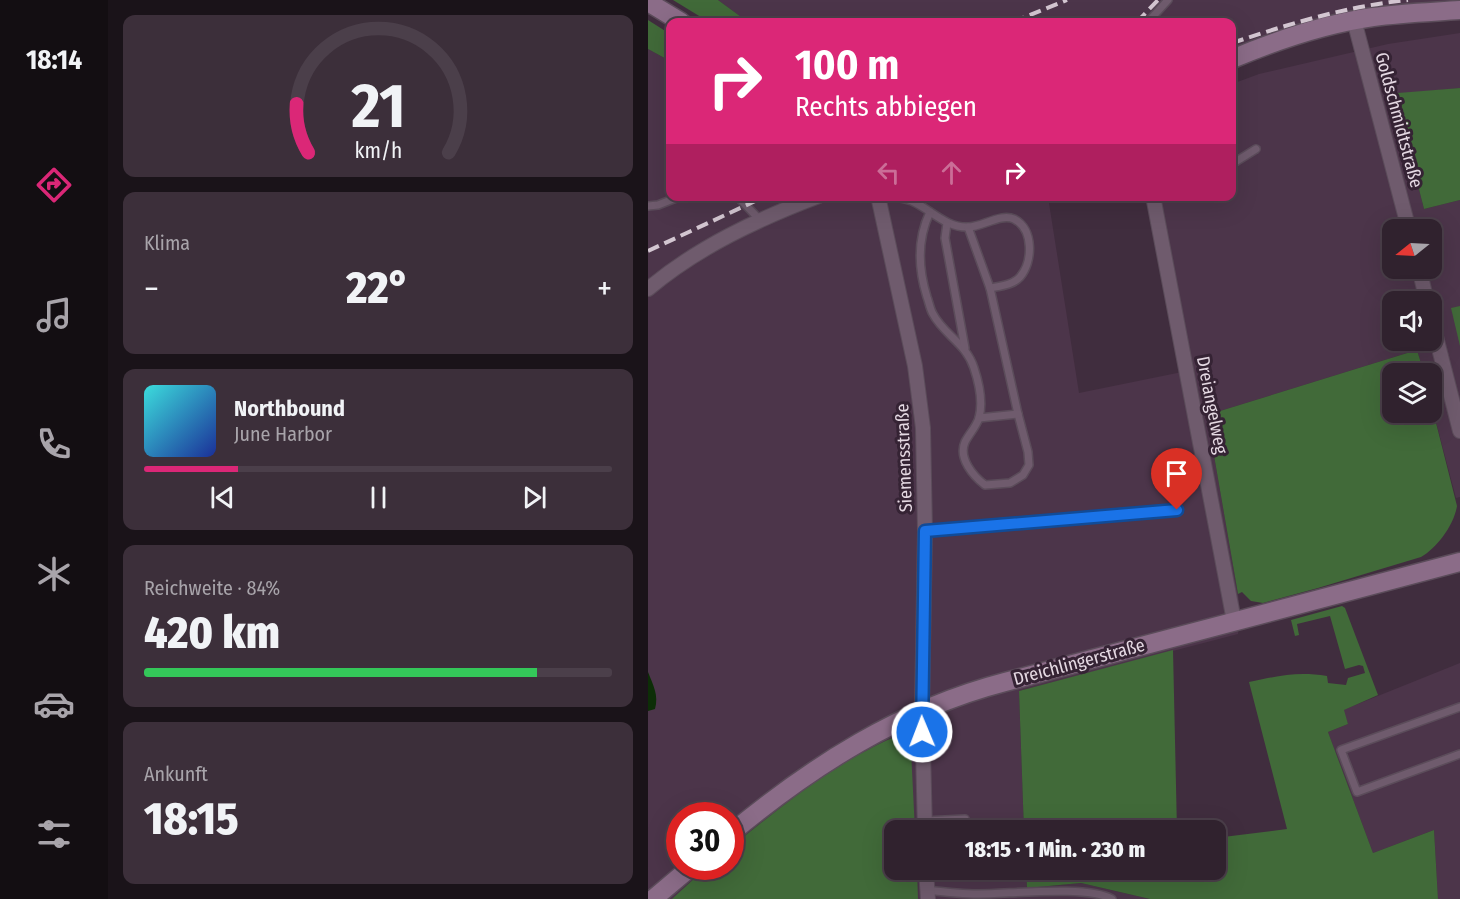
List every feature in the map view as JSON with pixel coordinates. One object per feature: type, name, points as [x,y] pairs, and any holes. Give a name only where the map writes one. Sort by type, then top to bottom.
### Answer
[{"type":"street","points":[[651,3],[675,18]]},
{"type":"street","points":[[1236,57],[1290,37],[1354,20],[1460,10]]},
{"type":"street","name":"Goldschmidtstraße","points":[[1354,20],[1405,219]]},
{"type":"street","points":[[648,289],[704,249],[760,220],[807,201]]},
{"type":"street","name":"Siemensstraße","points":[[879,201],[921,397],[925,531],[922,710],[925,820]]},
{"type":"street","name":"Dreiangelweg","points":[[1157,201],[1234,621]]},
{"type":"street","points":[[1440,351],[1460,431]]},
{"type":"street","name":"Dreichlingerstraße","points":[[744,823],[801,778],[870,736],[922,710],[975,690],[1460,562]]},
{"type":"street","points":[[653,899],[676,880]]},
{"type":"street","points":[[926,880],[927,895]]},
{"type":"lane","points":[[1152,18],[1168,0]]},
{"type":"lane","points":[[1236,162],[1256,149]]},
{"type":"lane","points":[[648,206],[668,201]]},
{"type":"lane","points":[[742,201],[760,220]]},
{"type":"lane","points":[[913,201],[948,223],[968,227],[1006,218],[1014,219],[1024,229],[1030,248],[1029,264],[1019,279],[1004,286],[990,288]]},
{"type":"lane","points":[[930,212],[923,225],[919,258],[924,286],[933,315],[966,349]]},
{"type":"lane","points":[[948,223],[945,238],[966,349],[974,368],[981,400],[978,418],[963,445],[966,464],[974,477],[985,485],[1010,483],[1023,475],[1029,465],[1028,452],[990,288],[968,227]]},
{"type":"lane","points":[[978,418],[1018,414]]},
{"type":"lane","points":[[925,531],[1177,510]]},
{"type":"lane","points":[[1460,707],[1341,750],[1357,792],[1460,754]]},
{"type":"lane","points":[[959,820],[965,819]]},
{"type":"lane","points":[[927,895],[1102,894],[1112,899]]},
{"type":"shaded area","points":[[673,0],[718,0],[743,18],[702,18]]},
{"type":"shaded area","points":[[718,0],[1460,0],[1460,2],[1236,48],[1236,18],[743,18]]},
{"type":"shaded area","points":[[648,20],[666,31],[666,59],[648,49]]},
{"type":"shaded area","points":[[1460,33],[1460,88],[1398,94],[1407,142],[1424,209],[1460,200],[1460,497],[1456,498],[1436,423],[1442,423],[1442,363],[1421,363],[1417,351],[1442,351],[1442,291],[1382,291],[1382,351],[1414,351],[1207,415],[1238,594],[1240,611],[1238,634],[1019,691],[1024,820],[884,820],[884,880],[1027,880],[1027,888],[1081,883],[1150,899],[648,899],[648,49],[666,59],[666,201],[1049,201],[1079,393],[1187,371],[1154,201],[1236,201],[1236,83],[1259,74],[1388,44]]},
{"type":"shaded area","points":[[1460,88],[1460,200],[1424,209],[1407,142],[1398,93]]},
{"type":"shaded area","points":[[1460,306],[1460,346],[1451,308]]},
{"type":"shaded area","points":[[1417,351],[1421,363],[1382,363],[1382,423],[1436,423],[1457,506],[1452,521],[1433,548],[1421,557],[1263,603],[1251,601],[1242,592],[1238,594],[1207,415]]},
{"type":"shaded area","points":[[1342,606],[1345,608],[1378,695],[1344,710],[1348,724],[1328,732],[1373,853],[1434,830],[1438,899],[1150,899],[1081,883],[1027,888],[1027,880],[1226,880],[1226,837],[1287,829],[1249,682],[1306,674],[1327,676],[1328,683],[1346,685],[1348,678],[1365,673],[1363,666],[1359,665],[1345,669],[1330,616],[1297,624],[1299,635],[1295,636],[1291,620]]},
{"type":"shaded area","points":[[1173,650],[1177,820],[1024,820],[1019,691]]},
{"type":"shaded area","points":[[1460,663],[1460,899],[1438,899],[1434,830],[1373,853],[1328,732],[1348,724],[1343,710]]},
{"type":"shaded area","points":[[648,672],[656,699],[655,709],[648,711]]},
{"type":"shaded area","points":[[898,736],[903,737],[911,750],[914,820],[884,820],[884,880],[917,880],[918,899],[672,899],[693,880],[744,880],[744,837],[839,766]]},
{"type":"railway","points":[[1023,18],[1067,0]]},
{"type":"railway","points":[[1141,18],[1158,0]]},
{"type":"railway","points":[[1236,42],[1341,11],[1408,0]]},
{"type":"railway","points":[[648,251],[755,201]]},
{"type":"route","points":[[922,732],[925,531],[1177,510]]}]
